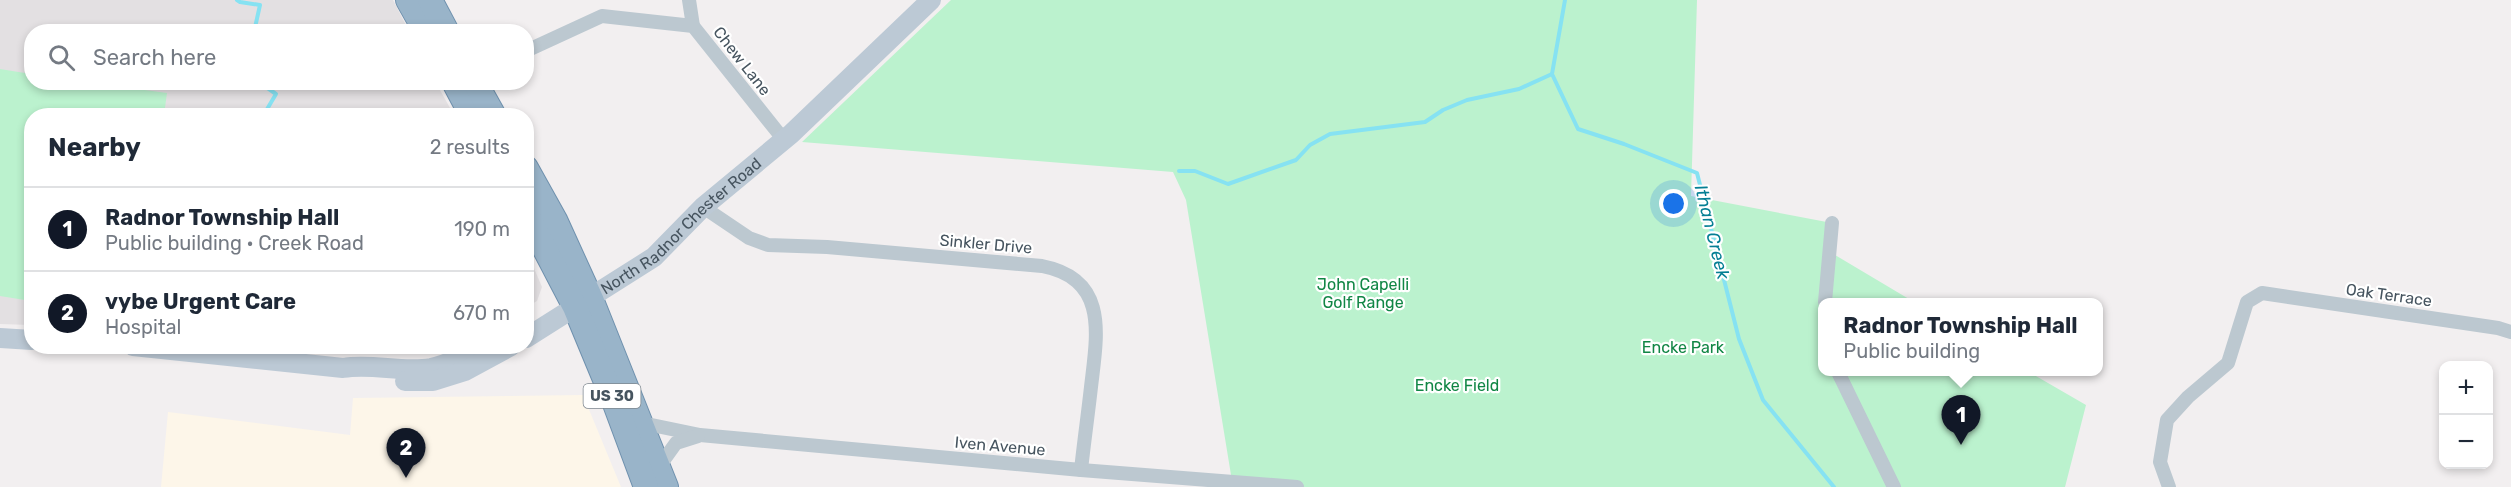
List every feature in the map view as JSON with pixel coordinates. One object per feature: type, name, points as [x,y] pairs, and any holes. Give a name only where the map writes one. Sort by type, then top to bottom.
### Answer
[{"type":"highway","points":[[408,0],[422,24]]},
{"type":"highway","points":[[430,0],[443,24]]},
{"type":"highway","points":[[458,90],[468,108]]},
{"type":"highway","points":[[479,90],[490,108]]},
{"type":"highway","name":"US 30","points":[[534,182],[555,220],[614,401],[657,481]]},
{"type":"highway","name":"US 30","points":[[534,226],[583,303],[642,423],[657,481]]},
{"type":"main road","name":"North Radnor Chester Road","points":[[534,333],[654,257],[703,207],[784,140],[931,0]]},
{"type":"main road","name":"North Radnor Chester Road","points":[[534,318],[548,312],[583,303]]},
{"type":"main road","points":[[0,338],[24,340]]},
{"type":"main road","points":[[209,354],[343,368],[362,365],[431,368],[468,354]]},
{"type":"main road","points":[[343,368],[358,378],[433,381],[465,371],[496,354]]},
{"type":"street","points":[[689,0],[693,26]]},
{"type":"street","name":"Chew Lane","points":[[534,47],[602,16],[693,26],[784,140]]},
{"type":"street","name":"Sinkler Drive","points":[[703,207],[748,238],[768,245],[827,247],[1042,266],[1073,278],[1091,300],[1097,333],[1081,470]]},
{"type":"street","points":[[1825,298],[1832,224]]},
{"type":"street","name":"Oak Terrace","points":[[2169,487],[2160,462],[2167,420],[2188,397],[2228,363],[2247,302],[2262,293],[2498,328],[2511,332]]},
{"type":"street","points":[[1840,376],[1894,487]]},
{"type":"street","name":"Iven Avenue","points":[[642,423],[700,435],[1081,470],[1297,487]]},
{"type":"street","name":"Iven Avenue","points":[[657,481],[676,443],[700,435]]},
{"type":"shaded area","points":[[0,0],[393,0],[405,24],[24,24],[24,90],[440,90],[450,108],[24,108],[24,325],[0,324]]},
{"type":"shaded area","points":[[534,268],[542,287],[537,301],[534,303]]},
{"type":"shaded area","points":[[583,395],[621,487],[161,487],[168,412],[350,435],[353,398]]},
{"type":"green space","points":[[951,0],[1697,0],[1691,196],[1832,223],[1830,252],[1907,298],[1818,298],[1818,376],[2036,376],[2086,405],[2065,487],[1297,487],[1232,481],[1186,200],[1173,172],[802,142]]},
{"type":"green space","points":[[0,69],[24,73],[24,90],[145,90],[167,93],[165,108],[24,108],[24,300],[0,296]]},
{"type":"waterway","points":[[237,0],[260,5],[256,24]]},
{"type":"waterway","name":"Ithan Creek","points":[[1565,0],[1552,74],[1578,129],[1624,144],[1697,173],[1739,339],[1763,400],[1834,487]]},
{"type":"waterway","points":[[1179,171],[1195,171],[1228,184],[1296,160],[1310,145],[1330,134],[1425,122],[1443,110],[1467,100],[1519,89],[1552,74]]},
{"type":"waterway","points":[[268,108],[276,94],[270,90]]},
{"type":"place","name":"Radnor Township Hall","points":[[1961,445]]},
{"type":"place","name":"vybe Urgent Care","points":[[406,478]]},
{"type":"park label","name":"John Capelli Golf Range","points":[[1363,293]]},
{"type":"park label","name":"Encke Park","points":[[1683,347]]},
{"type":"park label","name":"Encke Field","points":[[1457,385]]}]
